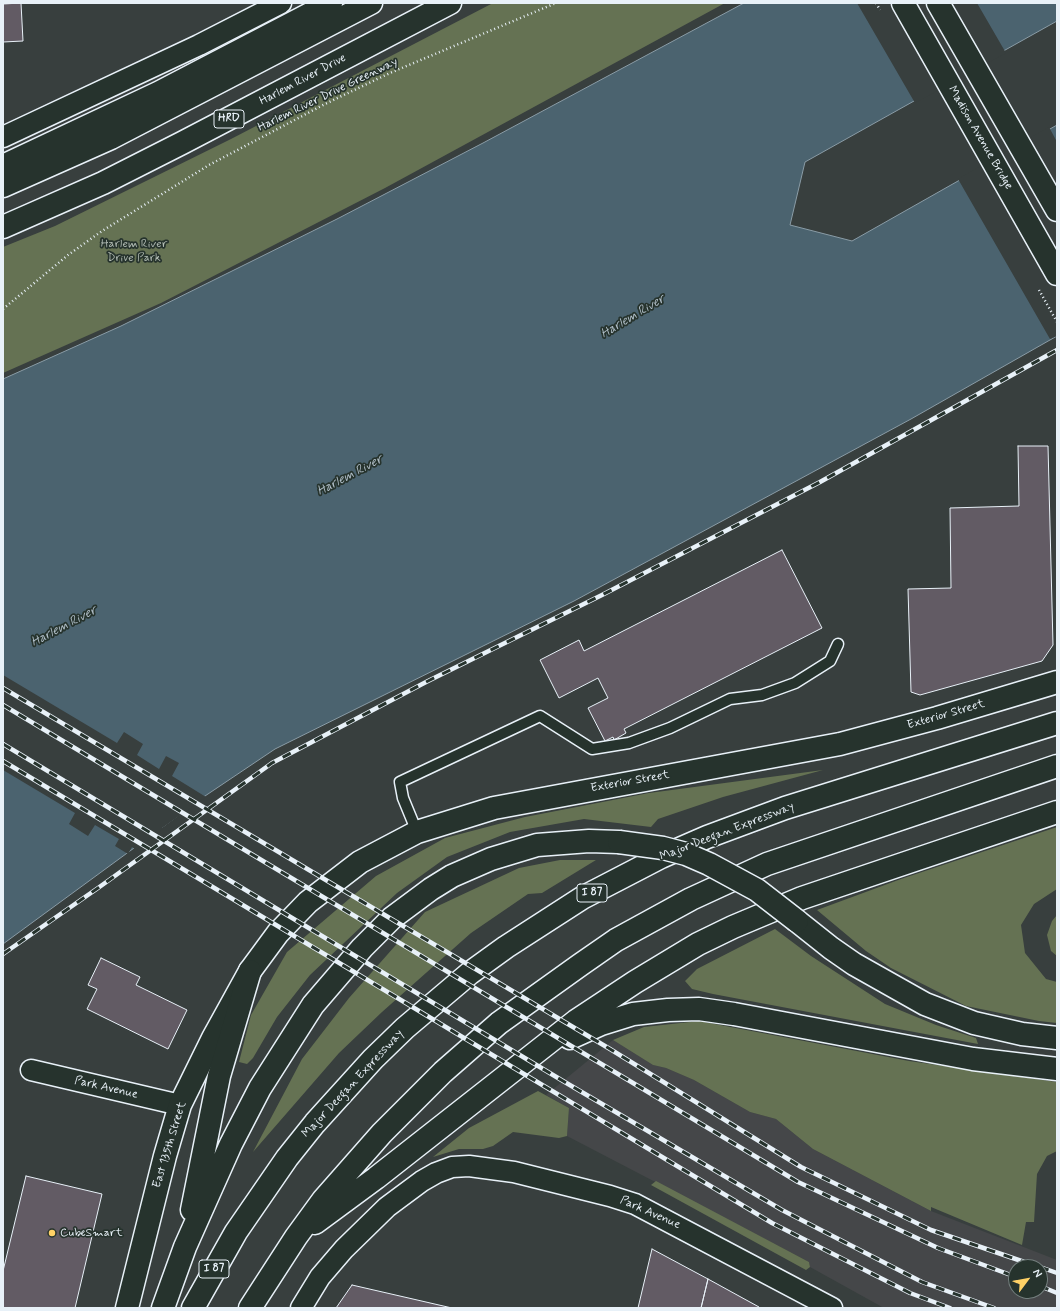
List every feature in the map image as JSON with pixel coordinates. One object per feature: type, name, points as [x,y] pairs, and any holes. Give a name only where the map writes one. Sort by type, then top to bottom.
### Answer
[{"type":"main road","points":[[3,166],[158,93],[331,3]]},
{"type":"main road","points":[[3,186],[118,134],[371,3]]},
{"type":"main road","name":"Harlem River Drive","points":[[3,227],[102,182],[182,143],[450,3]]},
{"type":"main road","name":"Madison Avenue Bridge","points":[[903,3],[1057,274]]},
{"type":"main road","points":[[938,3],[1057,210]]},
{"type":"main road","name":"Exterior Street","points":[[250,971],[278,933],[324,888],[378,851],[417,832],[469,814],[509,804],[820,748],[872,736],[1057,682]]},
{"type":"main road","name":"Major Deegan Expressway","points":[[193,1308],[236,1232],[282,1164],[315,1123],[373,1059],[405,1028],[436,1000],[506,947],[582,898],[661,857],[707,837],[786,808],[1057,723]]},
{"type":"main road","points":[[250,1308],[296,1237],[352,1165],[382,1133],[443,1072],[499,1022],[616,940],[691,899],[767,864],[1057,766]]},
{"type":"main road","points":[[296,1237],[376,1178],[576,1021],[668,962],[733,926],[833,886],[1057,812]]},
{"type":"main road","points":[[162,1308],[185,1247],[231,1144],[275,1062],[313,1005],[344,967],[392,918],[431,889],[452,876],[491,859],[537,845],[589,841],[619,842],[663,848],[686,854],[710,864],[757,890],[831,948],[854,964],[925,1004],[974,1023],[1022,1034],[1057,1038]]},
{"type":"main road","points":[[185,1247],[219,1076],[250,971]]},
{"type":"main road","name":"East 135th Street","points":[[127,1308],[165,1156],[180,1105],[213,1038],[250,971]]},
{"type":"main road","points":[[518,1067],[584,1031],[601,1024],[633,1014],[683,1009],[734,1014],[973,1059],[1057,1069]]},
{"type":"street","points":[[3,136],[199,45],[281,3]]},
{"type":"street","name":"Park Avenue","points":[[32,1070],[180,1105]]},
{"type":"street","name":"Park Avenue","points":[[301,1308],[320,1277],[367,1224],[422,1180],[452,1167],[469,1166],[514,1172],[610,1196],[635,1204],[832,1308]]},
{"type":"lane","points":[[417,832],[403,798],[400,782],[540,716],[592,749],[629,743],[670,728],[730,699],[762,695],[795,683],[830,661],[838,644]]},
{"type":"path","name":"Harlem River Drive Greenway","points":[[3,309],[68,255],[102,231],[209,165],[325,104],[375,80],[472,37],[556,3]]},
{"type":"path","points":[[1038,288],[1057,322]]},
{"type":"shaded area","points":[[613,1040],[653,1065],[666,1068],[694,1080],[750,1112],[776,1119],[813,1149],[931,1211],[1057,1260],[1057,1308],[884,1308],[810,1267],[809,1262],[567,1136],[569,1108],[546,1095]]},
{"type":"green space","name":"Harlem River Drive Park","points":[[493,3],[725,3],[385,188],[161,303],[3,373],[3,247],[55,226],[231,139]]},
{"type":"green space","points":[[823,770],[723,797],[658,819],[651,827],[584,819],[510,832],[447,857],[397,893],[310,975],[277,1017],[253,1058],[247,1064],[239,1062],[251,1015],[287,952],[376,876],[445,838],[525,817],[649,793]]},
{"type":"green space","points":[[1057,827],[1057,889],[1034,904],[1021,925],[1025,953],[1046,979],[1057,982],[1057,1023],[1039,1021],[966,1006],[891,968],[866,951],[817,910],[901,879]]},
{"type":"green space","points":[[560,860],[596,860],[542,893],[528,894],[471,933],[382,1012],[339,1053],[253,1152],[302,1059],[349,998],[425,912],[519,868]]},
{"type":"green space","points":[[1057,915],[1057,956],[1051,951],[1047,935],[1052,921]]},
{"type":"green space","points":[[775,929],[811,956],[885,1004],[936,1025],[976,1038],[978,1044],[713,994],[692,989],[685,981],[697,969]]},
{"type":"green space","points":[[699,1021],[909,1061],[1057,1082],[1057,1151],[1047,1156],[1037,1174],[1034,1222],[1026,1222],[1022,1245],[931,1207],[931,1211],[813,1149],[776,1119],[750,1112],[694,1080],[666,1068],[653,1065],[613,1040],[644,1027]]},
{"type":"green space","points":[[538,1091],[569,1108],[567,1136],[559,1138],[513,1132],[493,1146],[483,1149],[459,1149],[433,1157],[469,1128]]},
{"type":"green space","points":[[656,1181],[809,1262],[810,1267],[806,1270],[651,1185]]},
{"type":"water","name":"Harlem River","points":[[744,3],[1057,3],[1057,21],[805,162],[790,225],[852,241],[1057,125],[1057,336],[911,419],[574,601],[275,749],[205,796],[3,944],[3,379],[121,326],[337,219],[483,143]]},
{"type":"pier","points":[[857,3],[977,3],[1006,53],[915,103]]},
{"type":"pier","points":[[1049,127],[1057,142],[1057,336],[1050,339],[958,179]]},
{"type":"pier","points":[[3,675],[117,743],[124,732],[143,744],[137,755],[159,769],[166,756],[179,763],[172,776],[206,797],[162,828],[163,829],[136,850],[132,847],[128,854],[115,846],[119,839],[95,825],[88,836],[69,824],[75,813],[3,770]]},
{"type":"building","points":[[21,3],[23,41],[3,42],[3,4]]},
{"type":"building","points":[[1018,446],[1048,446],[1053,645],[1042,661],[920,695],[911,692],[908,589],[951,588],[950,508],[1019,506]]},
{"type":"building","points":[[782,550],[822,628],[624,729],[626,733],[614,740],[613,737],[605,741],[588,708],[608,698],[598,678],[559,698],[540,660],[579,640],[584,651]]},
{"type":"building","points":[[101,958],[140,977],[136,985],[187,1010],[168,1049],[87,1009],[97,989],[88,985]]},
{"type":"building","name":"CubeSmart","points":[[26,1176],[102,1194],[75,1308],[3,1308],[3,1271]]},
{"type":"building","points":[[652,1249],[708,1279],[701,1308],[638,1308]]},
{"type":"building","points":[[708,1279],[759,1307],[759,1308],[701,1308]]},
{"type":"building","points":[[352,1285],[452,1308],[336,1308]]},
{"type":"railway","points":[[3,954],[272,763],[428,681],[602,595],[820,482],[1057,350]]},
{"type":"railway","points":[[3,688],[610,1049],[801,1167],[931,1230],[1016,1259]]},
{"type":"railway","points":[[3,705],[798,1182],[938,1248],[1008,1274]]},
{"type":"railway","points":[[3,744],[563,1081],[782,1210],[922,1282],[994,1308]]},
{"type":"railway","points":[[3,761],[772,1223],[910,1293],[950,1308]]},
{"type":"railway","points":[[1048,1270],[1057,1273]]},
{"type":"railway","points":[[1048,1289],[1057,1293]]},
{"type":"place","name":"CubeSmart","points":[[52,1233]]}]
